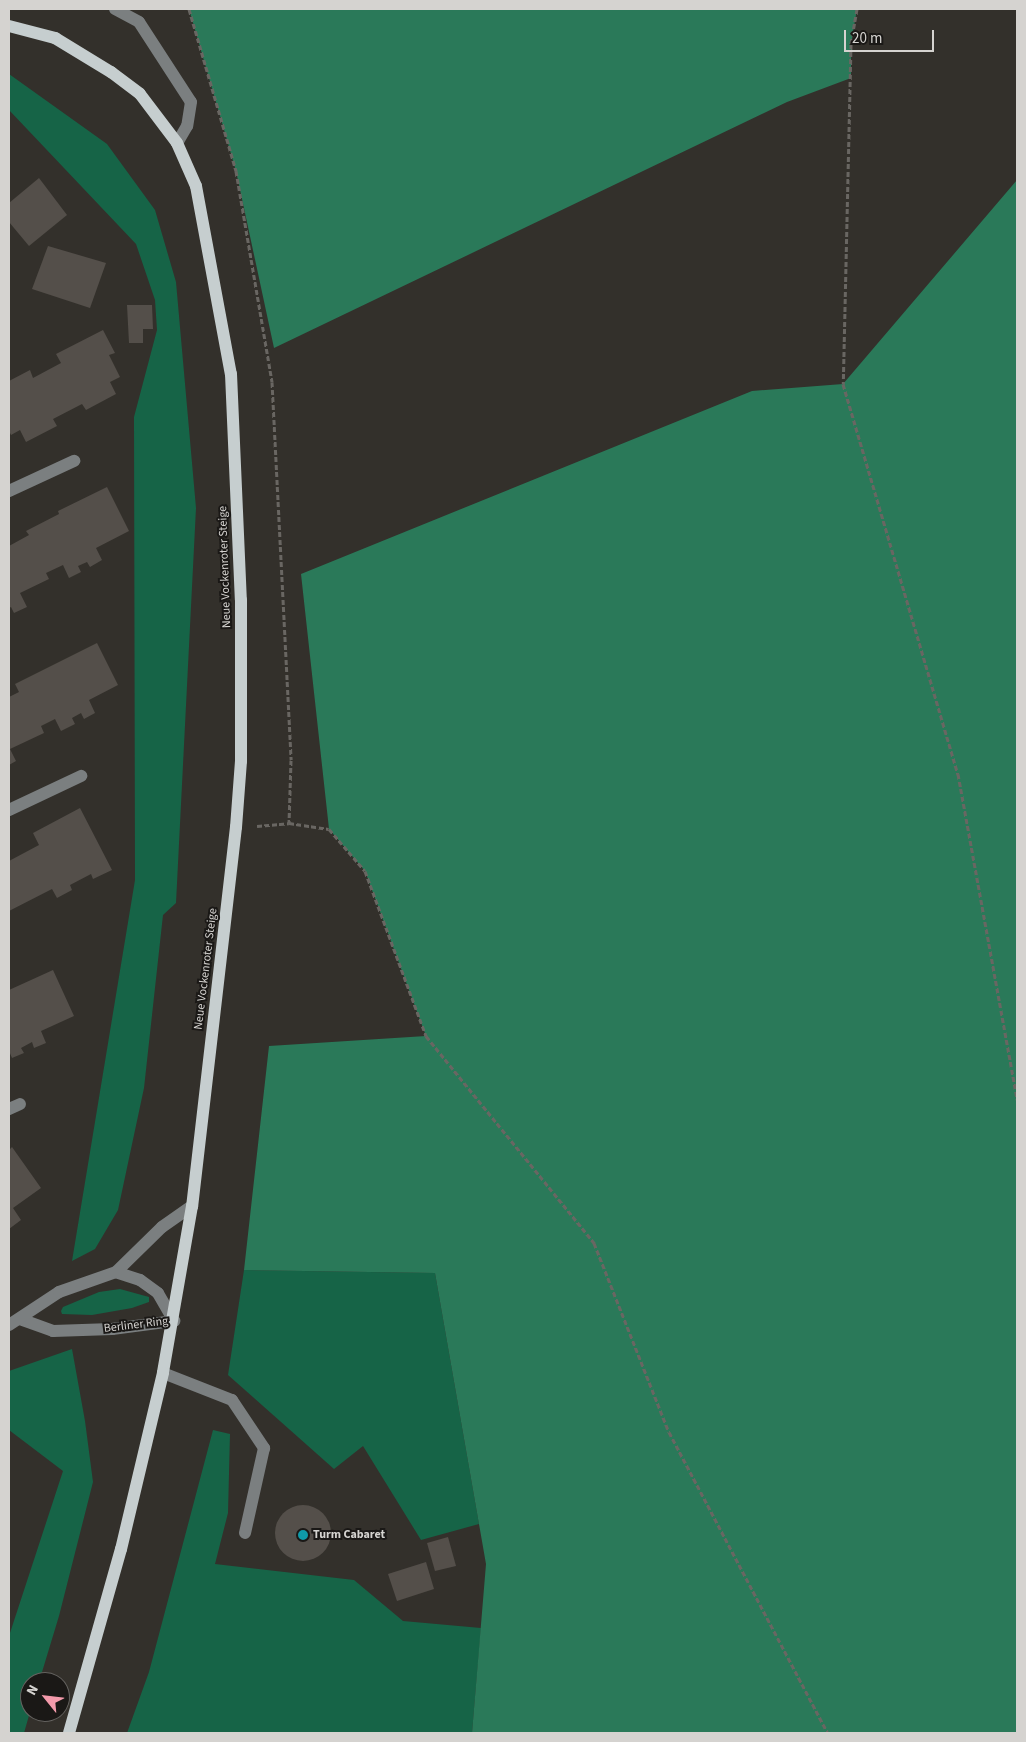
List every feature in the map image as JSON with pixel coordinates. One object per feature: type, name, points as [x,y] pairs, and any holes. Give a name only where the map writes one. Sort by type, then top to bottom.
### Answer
[{"type":"main road","name":"Neue Vockenroter Steige","points":[[9,26],[55,38],[111,72],[140,94],[177,143],[196,186],[231,374],[241,600],[241,762],[236,827],[192,1206],[174,1321],[163,1373],[121,1549],[69,1733]]},
{"type":"street","points":[[115,9],[139,22],[191,102],[187,126],[177,143]]},
{"type":"street","points":[[9,491],[74,460]]},
{"type":"street","points":[[9,810],[81,776]]},
{"type":"street","name":"Berliner Ring","points":[[14,1322],[59,1292],[116,1272],[138,1254],[162,1227],[192,1206]]},
{"type":"street","name":"Berliner Ring","points":[[14,1322],[53,1330],[112,1330],[174,1321],[158,1293],[140,1280],[116,1272]]},
{"type":"street","points":[[163,1373],[232,1400],[264,1448],[245,1533]]},
{"type":"path","points":[[189,9],[236,171],[272,382],[291,760],[289,823]]},
{"type":"path","points":[[857,9],[851,44],[843,384],[958,774],[1017,1100]]},
{"type":"path","points":[[236,827],[289,823],[329,829],[365,871],[426,1036],[594,1243],[669,1432],[828,1733]]},
{"type":"green space","points":[[189,9],[857,9],[851,44],[851,78],[787,102],[274,348],[236,171]]},
{"type":"green space","points":[[9,74],[107,144],[155,210],[176,282],[196,508],[176,903],[163,915],[144,1088],[118,1210],[95,1249],[72,1261],[135,880],[134,417],[157,330],[155,300],[136,244],[9,110]]},
{"type":"green space","points":[[1017,180],[1017,1733],[472,1733],[486,1564],[435,1273],[244,1270],[269,1046],[426,1036],[365,871],[329,829],[301,574],[752,391],[843,384]]},
{"type":"green space","points":[[244,1270],[435,1273],[479,1524],[421,1540],[363,1446],[334,1469],[228,1375]]},
{"type":"green space","points":[[120,1289],[149,1297],[149,1302],[132,1308],[92,1315],[62,1314],[63,1307],[99,1292]]},
{"type":"green space","points":[[72,1349],[85,1421],[93,1482],[59,1616],[42,1672],[20,1672],[20,1722],[27,1722],[24,1733],[9,1733],[9,1636],[63,1471],[9,1430],[9,1371]]},
{"type":"green space","points":[[213,1430],[230,1434],[228,1513],[215,1564],[354,1580],[403,1621],[481,1628],[472,1733],[127,1733],[149,1672]]},
{"type":"building","points":[[39,178],[67,215],[29,246],[9,222],[9,203]]},
{"type":"building","points":[[48,246],[106,263],[90,308],[32,289]]},
{"type":"building","points":[[127,305],[152,305],[153,329],[143,329],[143,343],[129,343]]},
{"type":"building","points":[[103,330],[115,353],[109,355],[120,377],[110,382],[116,394],[86,410],[82,404],[53,419],[57,426],[26,442],[20,430],[11,435],[9,431],[9,381],[30,370],[33,378],[61,363],[56,354]]},
{"type":"building","points":[[107,487],[129,531],[96,548],[102,560],[90,567],[87,562],[78,566],[81,572],[69,578],[63,565],[46,573],[49,579],[20,593],[27,607],[14,613],[11,607],[9,608],[9,546],[29,535],[26,531],[59,514],[58,511]]},
{"type":"building","points":[[97,643],[118,685],[89,700],[95,713],[84,719],[81,713],[72,718],[75,724],[61,731],[55,719],[41,726],[44,733],[10,749],[16,761],[9,765],[9,697],[19,692],[15,684]]},
{"type":"building","points":[[80,808],[112,870],[93,879],[91,874],[70,885],[72,890],[57,898],[52,889],[9,911],[9,861],[39,845],[33,833]]},
{"type":"building","points":[[53,970],[74,1016],[41,1031],[46,1043],[34,1048],[32,1042],[21,1048],[24,1053],[12,1058],[9,1051],[9,990]]},
{"type":"building","points":[[12,1147],[41,1188],[13,1208],[21,1220],[9,1229],[9,1150]]},
{"type":"building","name":"Turm Cabaret","points":[[303,1505],[314,1507],[323,1513],[329,1522],[331,1533],[329,1544],[323,1553],[314,1559],[303,1561],[292,1559],[283,1553],[277,1544],[275,1533],[277,1522],[283,1513],[292,1507]]},
{"type":"building","points":[[448,1537],[456,1566],[435,1571],[427,1543]]},
{"type":"building","points":[[426,1562],[434,1589],[397,1601],[388,1574]]},
{"type":"place","name":"Turm Cabaret","points":[[303,1535]]}]
